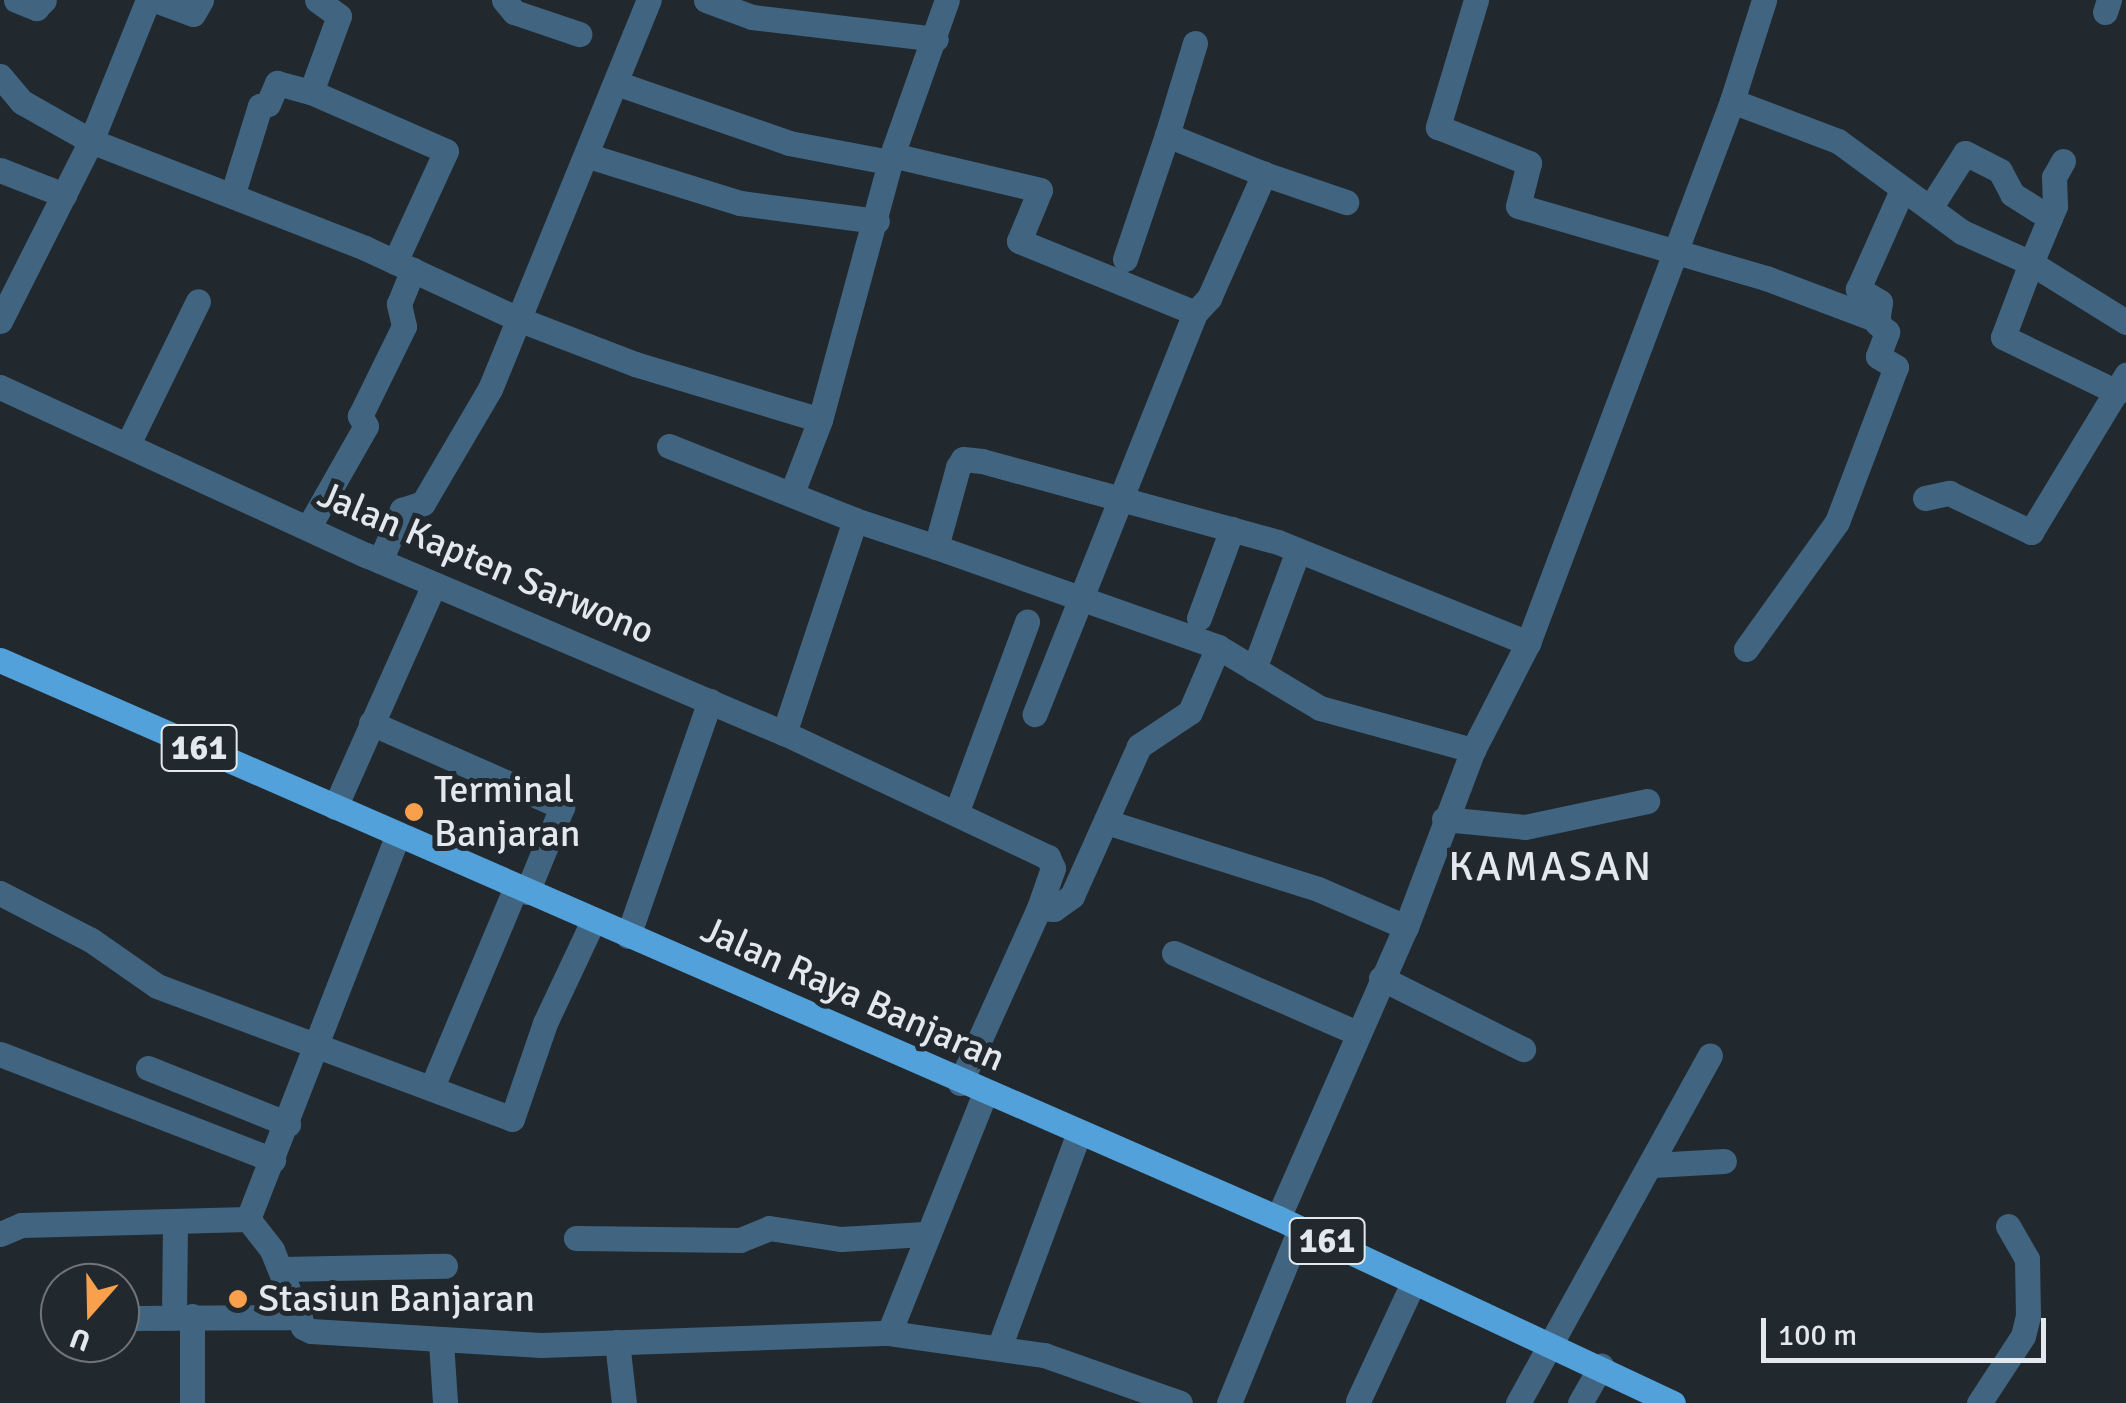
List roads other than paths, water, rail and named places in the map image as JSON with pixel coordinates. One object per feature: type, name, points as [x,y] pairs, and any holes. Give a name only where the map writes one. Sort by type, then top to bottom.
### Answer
[{"type":"main road","name":"Jalan Raya Banjaran","points":[[0,660],[1289,1224],[1556,1343],[1673,1403]]},
{"type":"street","points":[[16,0],[36,8],[44,0]]},
{"type":"street","points":[[0,321],[92,141],[152,0],[194,14],[201,0]]},
{"type":"street","points":[[310,92],[339,16],[317,0]]},
{"type":"street","points":[[504,0],[514,12],[580,34]]},
{"type":"street","points":[[380,562],[402,510],[424,503],[490,389],[619,84],[649,0]]},
{"type":"street","points":[[706,0],[752,16],[936,39]]},
{"type":"street","points":[[792,493],[820,420],[877,221],[890,158],[947,0]]},
{"type":"street","points":[[1476,0],[1438,127],[1529,162],[1518,201],[1523,209],[1774,281],[1877,320],[1888,332],[1879,357],[1896,367],[1851,496],[1746,649]]},
{"type":"street","points":[[1228,1403],[1357,1032],[1406,928],[1473,750],[1528,643],[1732,102],[1764,0]]},
{"type":"street","points":[[1125,259],[1195,43]]},
{"type":"street","points":[[0,76],[22,102],[92,141],[232,194],[518,319],[680,381],[820,420]]},
{"type":"street","points":[[232,194],[260,106],[268,104],[277,83],[310,92],[446,152],[404,266],[399,304],[404,326],[360,416],[366,426],[308,528]]},
{"type":"street","points":[[619,84],[790,143],[890,158],[1040,190],[1019,241],[1195,313]]},
{"type":"street","points":[[1732,102],[1847,149],[1962,232],[2030,263],[2126,322]]},
{"type":"street","points":[[1167,135],[1346,202]]},
{"type":"street","points":[[1930,208],[1966,153],[2000,171],[2012,194],[2050,218]]},
{"type":"street","points":[[589,156],[740,203],[877,221]]},
{"type":"street","points":[[1925,498],[1949,493],[2031,532],[2122,383],[2003,336],[2050,218],[2063,161]]},
{"type":"street","points":[[0,170],[64,195]]},
{"type":"street","points":[[1034,714],[1127,496],[1195,313],[1210,298],[1264,174]]},
{"type":"street","points":[[1877,320],[1880,302],[1858,289],[1902,190]]},
{"type":"street","points":[[128,444],[198,301]]},
{"type":"street","name":"Jalan Kapten Sarwono","points":[[0,387],[380,562],[784,732],[950,808],[1051,860],[1046,909]]},
{"type":"street","points":[[668,446],[855,520],[1218,647],[1320,708],[1473,750]]},
{"type":"street","points":[[936,547],[963,459],[1127,496],[1298,550],[1528,643]]},
{"type":"street","points":[[784,732],[855,520]]},
{"type":"street","points":[[1199,618],[1232,529]]},
{"type":"street","points":[[1254,669],[1298,550]]},
{"type":"street","points":[[335,807],[434,585]]},
{"type":"street","points":[[950,808],[1027,622]]},
{"type":"street","points":[[880,1334],[972,1088],[1046,909],[1072,896],[1110,823],[1139,746],[1190,712],[1218,647]]},
{"type":"street","points":[[628,936],[710,701]]},
{"type":"street","points":[[371,723],[562,806],[432,1087]]},
{"type":"street","points":[[1444,819],[1526,827],[1566,822],[1615,804],[1647,801]]},
{"type":"street","points":[[1110,823],[1318,890],[1406,928]]},
{"type":"street","points":[[248,1219],[398,835]]},
{"type":"street","points":[[0,893],[91,940],[157,986],[512,1119],[544,1023],[593,922]]},
{"type":"street","points":[[1174,953],[1357,1032]]},
{"type":"street","points":[[1381,978],[1523,1048]]},
{"type":"street","points":[[0,1054],[273,1160]]},
{"type":"street","points":[[1518,1403],[1556,1343],[1710,1055]]},
{"type":"street","points":[[148,1068],[288,1124]]},
{"type":"street","points":[[1000,1346],[1079,1134]]},
{"type":"street","points":[[1653,1165],[1724,1161]]},
{"type":"street","points":[[0,1234],[21,1225],[175,1224],[248,1219]]},
{"type":"street","points":[[248,1219],[282,1269],[300,1317],[311,1331],[441,1342],[617,1342],[880,1334],[1000,1346],[1117,1376],[1180,1403]]},
{"type":"street","points":[[175,1224],[192,1403]]},
{"type":"street","points":[[1979,1403],[2023,1336],[2028,1316],[2027,1259],[2008,1226]]},
{"type":"street","points":[[576,1238],[740,1240],[769,1228],[841,1239],[915,1235]]},
{"type":"street","points":[[282,1269],[445,1266]]},
{"type":"street","points":[[1358,1401],[1414,1282]]},
{"type":"street","points":[[140,1318],[300,1317]]},
{"type":"street","points":[[441,1342],[444,1403]]},
{"type":"street","points":[[617,1342],[624,1403]]},
{"type":"street","points":[[1580,1403],[1601,1366]]},
{"type":"place","name":"Terminal Banjaran","points":[[414,812]]},
{"type":"place","name":"Stasiun Banjaran","points":[[238,1299]]},
{"type":"district","name":"KAMASAN","points":[[1551,867]]}]
